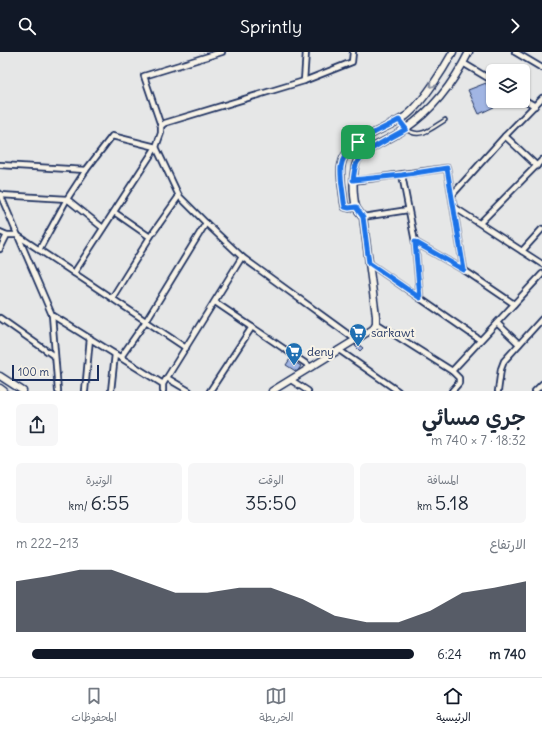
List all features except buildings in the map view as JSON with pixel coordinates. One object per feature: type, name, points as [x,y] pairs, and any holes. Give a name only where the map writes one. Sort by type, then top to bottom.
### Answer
[{"type":"street","points":[[74,273],[156,147],[161,133],[161,126],[144,76],[222,52]]},
{"type":"street","points":[[304,81],[306,52]]},
{"type":"street","points":[[161,126],[166,123],[304,81],[352,62],[354,52]]},
{"type":"street","points":[[356,207],[345,207],[344,202],[341,167],[347,153],[358,142],[406,116],[424,96],[445,67],[453,52]]},
{"type":"street","points":[[272,391],[373,329],[376,323],[363,217],[356,207],[353,180],[355,165],[360,158],[370,150],[406,129],[416,121],[442,95],[469,52]]},
{"type":"street","points":[[515,52],[542,68]]},
{"type":"street","points":[[463,63],[486,77]]},
{"type":"street","points":[[452,195],[505,136],[542,98]]},
{"type":"street","points":[[530,103],[535,106]]},
{"type":"street","points":[[399,120],[406,129]]},
{"type":"street","points":[[39,250],[67,199],[86,170],[112,136],[156,147]]},
{"type":"street","points":[[505,136],[537,166]]},
{"type":"street","points":[[156,147],[179,196],[206,223],[242,257],[356,340]]},
{"type":"street","points":[[480,223],[542,160]]},
{"type":"street","points":[[0,165],[86,170]]},
{"type":"street","points":[[353,180],[402,175],[447,168],[464,270]]},
{"type":"street","points":[[402,175],[415,242],[420,298]]},
{"type":"street","points":[[58,391],[54,356],[52,315],[1,195],[67,199],[103,228]]},
{"type":"street","points":[[112,298],[150,237],[179,196]]},
{"type":"street","points":[[454,206],[542,264]]},
{"type":"street","points":[[363,217],[408,210]]},
{"type":"street","points":[[114,212],[150,237]]},
{"type":"street","points":[[121,357],[146,320],[206,223]]},
{"type":"street","points":[[522,251],[542,229]]},
{"type":"street","points":[[0,232],[7,236],[17,235],[186,348]]},
{"type":"street","points":[[0,249],[7,236]]},
{"type":"street","points":[[415,242],[464,270],[514,304]]},
{"type":"street","points":[[163,391],[163,384],[242,257]]},
{"type":"street","points":[[369,263],[480,340]]},
{"type":"street","points":[[452,371],[542,274]]},
{"type":"street","points":[[215,302],[311,367]]},
{"type":"street","points":[[52,315],[163,384]]},
{"type":"street","points":[[0,318],[54,356]]},
{"type":"street","points":[[498,391],[501,369],[504,360],[542,319]]},
{"type":"street","points":[[376,323],[452,371],[459,378],[459,383],[452,391]]},
{"type":"street","points":[[497,323],[519,344]]},
{"type":"street","points":[[210,391],[252,327]]},
{"type":"street","points":[[84,391],[90,338]]},
{"type":"street","points":[[339,350],[398,391]]},
{"type":"street","points":[[111,391],[116,354]]},
{"type":"street","points":[[0,376],[23,391]]},
{"type":"street","points":[[167,378],[189,391]]},
{"type":"street","points":[[291,380],[308,391]]},
{"type":"street","points":[[535,391],[542,384]]},
{"type":"street","points":[[0,388],[4,391]]},
{"type":"lane","points":[[406,129],[412,134],[422,134],[445,120]]},
{"type":"place","name":"sarkawt","points":[[358,347]]},
{"type":"place","name":"deny","points":[[294,366]]},
{"type":"route","points":[[399,120],[406,129],[370,150],[360,158],[355,165],[353,180],[402,175],[447,168],[464,270],[415,242],[420,298],[369,263],[363,217],[356,207],[345,207],[341,167],[347,153],[358,142],[399,120]]}]
